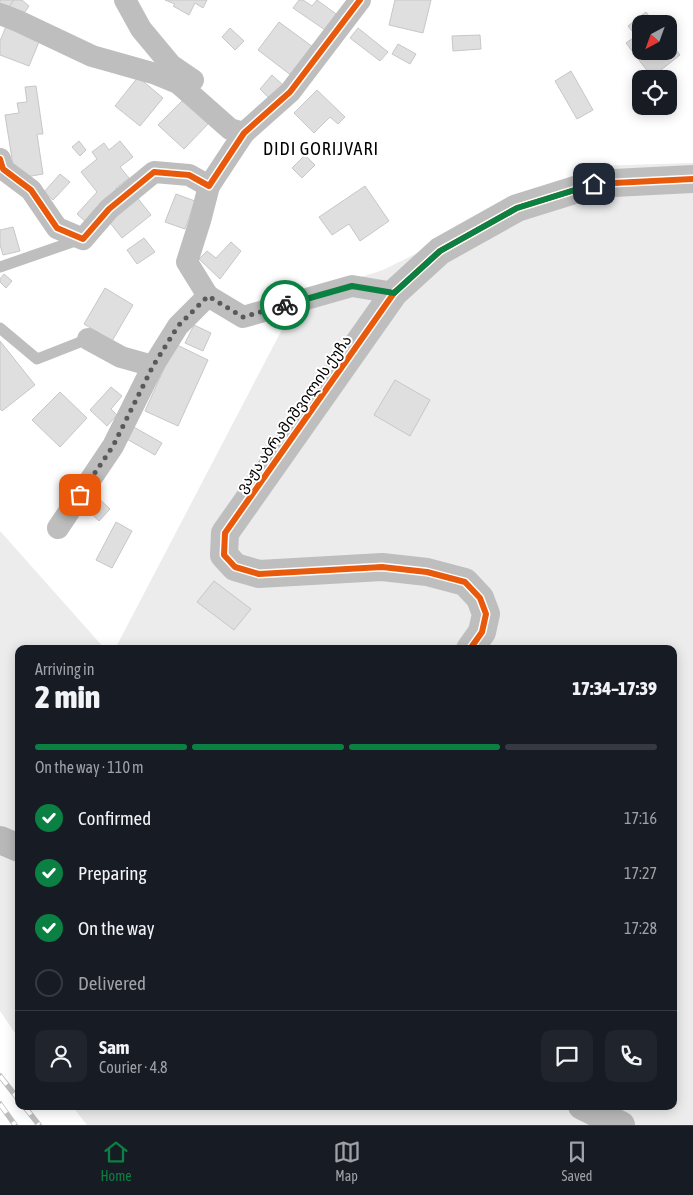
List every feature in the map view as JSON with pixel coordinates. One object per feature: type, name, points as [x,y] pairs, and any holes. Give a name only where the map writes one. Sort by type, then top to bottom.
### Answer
[{"type":"main road","points":[[0,840],[15,846]]},
{"type":"main road","points":[[590,1110],[621,1125]]},
{"type":"street","points":[[125,0],[141,29],[170,65],[199,85],[237,131]]},
{"type":"street","points":[[360,0],[290,92],[237,131],[209,186],[187,262],[208,296],[243,317],[352,286],[394,293]]},
{"type":"street","points":[[0,14],[92,56],[178,82],[237,131]]},
{"type":"street","points":[[0,159],[3,169],[31,190],[57,228],[83,239],[109,209],[154,172],[189,175],[209,186]]},
{"type":"street","name":"ვაჟა აბრამიშვილის ქუჩა","points":[[473,645],[482,632],[486,614],[480,598],[465,582],[427,572],[382,567],[259,574],[235,567],[224,554],[225,533],[394,293],[440,251],[517,208],[594,184],[693,179]]},
{"type":"street","points":[[58,528],[113,446],[153,366],[178,326],[208,296]]},
{"type":"street","points":[[88,339],[121,357],[153,366]]},
{"type":"lane","points":[[0,267],[83,239]]},
{"type":"lane","points":[[0,328],[36,359],[88,339]]},
{"type":"shaded area","points":[[693,163],[693,1125],[87,1125],[75,1110],[677,1110],[677,645],[117,645],[299,297],[383,270],[592,166]]},
{"type":"shaded area","points":[[0,531],[101,645],[15,645],[15,1033],[0,1011]]},
{"type":"building","points":[[0,0],[14,0],[9,7],[0,6]]},
{"type":"building","points":[[14,0],[22,0],[29,6],[22,16],[9,7]]},
{"type":"building","points":[[165,0],[207,0],[203,8],[195,3],[189,15],[173,6],[175,4]]},
{"type":"building","points":[[299,0],[303,0],[312,6],[317,0],[339,16],[328,32],[293,8]]},
{"type":"building","points":[[395,0],[431,0],[423,33],[389,25]]},
{"type":"building","points":[[279,22],[313,47],[292,76],[258,50]]},
{"type":"building","points":[[632,23],[632,31],[628,26]]},
{"type":"building","points":[[7,24],[41,37],[29,66],[0,55],[0,41]]},
{"type":"building","points":[[230,28],[244,41],[235,50],[222,37]]},
{"type":"building","points":[[358,28],[388,52],[380,61],[350,38]]},
{"type":"building","points":[[480,35],[481,49],[453,51],[452,36]]},
{"type":"building","points":[[632,39],[632,51],[626,43]]},
{"type":"building","points":[[398,44],[416,54],[410,64],[392,54]]},
{"type":"building","points":[[639,60],[674,60],[661,70],[647,70]]},
{"type":"building","points":[[571,71],[593,110],[577,119],[555,81]]},
{"type":"building","points":[[272,75],[284,86],[271,100],[260,89]]},
{"type":"building","points":[[138,77],[163,98],[140,126],[115,106]]},
{"type":"building","points":[[36,86],[43,134],[37,134],[43,174],[20,178],[14,171],[5,115],[19,113],[17,103],[27,102],[25,87]]},
{"type":"building","points":[[317,90],[345,117],[338,124],[330,117],[314,133],[294,113]]},
{"type":"building","points":[[184,99],[209,123],[184,149],[158,125]]},
{"type":"building","points":[[79,141],[86,150],[80,156],[72,147]]},
{"type":"building","points":[[120,141],[133,157],[120,167],[129,178],[116,188],[120,193],[88,224],[77,214],[97,192],[81,172],[97,159],[92,152],[104,143],[109,150]]},
{"type":"building","points":[[305,155],[315,165],[302,178],[292,168]]},
{"type":"building","points":[[60,174],[70,182],[53,200],[44,192]]},
{"type":"building","points":[[365,186],[389,221],[360,241],[349,224],[332,235],[319,217]]},
{"type":"building","points":[[176,194],[195,201],[185,229],[165,222]]},
{"type":"building","points":[[136,196],[151,215],[122,238],[107,219]]},
{"type":"building","points":[[13,227],[20,251],[3,255],[0,245],[0,230]]},
{"type":"building","points":[[144,238],[155,252],[137,264],[127,250]]},
{"type":"building","points":[[231,242],[241,251],[220,279],[199,259],[207,251],[216,258]]},
{"type":"building","points":[[4,274],[12,281],[6,288],[0,282]]},
{"type":"building","points":[[105,288],[133,305],[112,341],[84,324]]},
{"type":"building","points":[[194,325],[211,333],[203,351],[185,343]]},
{"type":"building","points":[[0,341],[35,385],[2,411],[0,409]]},
{"type":"building","points":[[175,344],[208,360],[178,426],[145,411]]},
{"type":"building","points":[[395,380],[430,400],[410,436],[374,415]]},
{"type":"building","points":[[111,387],[122,396],[111,409],[117,415],[107,426],[90,410]]},
{"type":"building","points":[[60,392],[87,418],[60,447],[32,420]]},
{"type":"building","points":[[132,426],[162,443],[155,455],[125,438]]},
{"type":"building","points":[[95,495],[110,509],[99,521],[84,507]]},
{"type":"building","points":[[116,522],[132,531],[112,568],[96,560]]},
{"type":"building","points":[[214,581],[251,609],[234,630],[197,602]]},
{"type":"railway","points":[[0,1076],[15,1095]]},
{"type":"railway","points":[[0,1104],[15,1125]]},
{"type":"railway","points":[[27,1110],[39,1125]]},
{"type":"cycle path","points":[[0,159],[3,169],[31,190],[57,228],[83,239],[109,209],[154,172],[189,175],[209,186],[244,133],[290,92],[360,0]]},
{"type":"cycle path","points":[[473,645],[482,632],[486,614],[480,598],[465,582],[427,572],[382,567],[259,574],[235,567],[224,555],[225,533],[394,293],[440,251],[517,208],[594,184],[693,179]]},
{"type":"way so far","points":[[80,495],[113,446],[153,366],[178,326],[208,296],[243,317],[285,305]]},
{"type":"district","name":"DIDI GORIJVARI","points":[[321,149]]},
{"type":"route","points":[[285,305],[352,286],[394,293],[440,251],[517,208],[594,184]]}]
